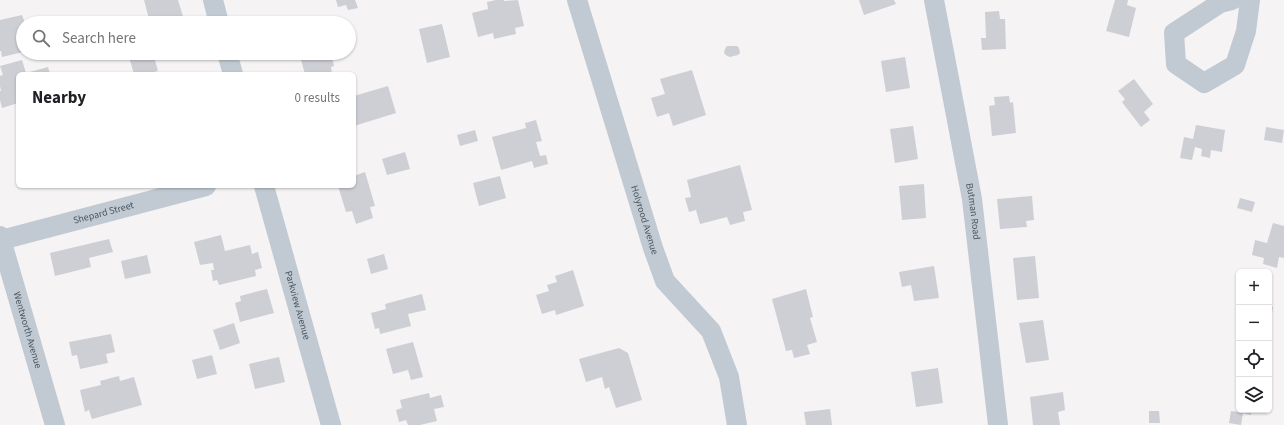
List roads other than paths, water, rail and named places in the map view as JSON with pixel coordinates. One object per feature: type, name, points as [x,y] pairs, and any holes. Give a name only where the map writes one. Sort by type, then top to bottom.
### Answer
[{"type":"street","points":[[213,0],[217,16]]},
{"type":"street","name":"Holyrood Avenue","points":[[577,0],[653,248],[665,282],[711,331],[729,377],[737,425]]},
{"type":"street","name":"Butman Road","points":[[934,0],[972,199],[998,425]]},
{"type":"street","points":[[1232,0],[1220,3],[1174,33],[1176,64],[1204,83],[1235,65],[1246,30],[1250,0]]},
{"type":"street","points":[[230,60],[233,72]]},
{"type":"street","name":"Shepard Street","points":[[1,238],[198,188]]},
{"type":"street","name":"Parkview Avenue","points":[[265,188],[331,425]]},
{"type":"street","name":"Wentworth Avenue","points":[[1,238],[55,425]]}]
